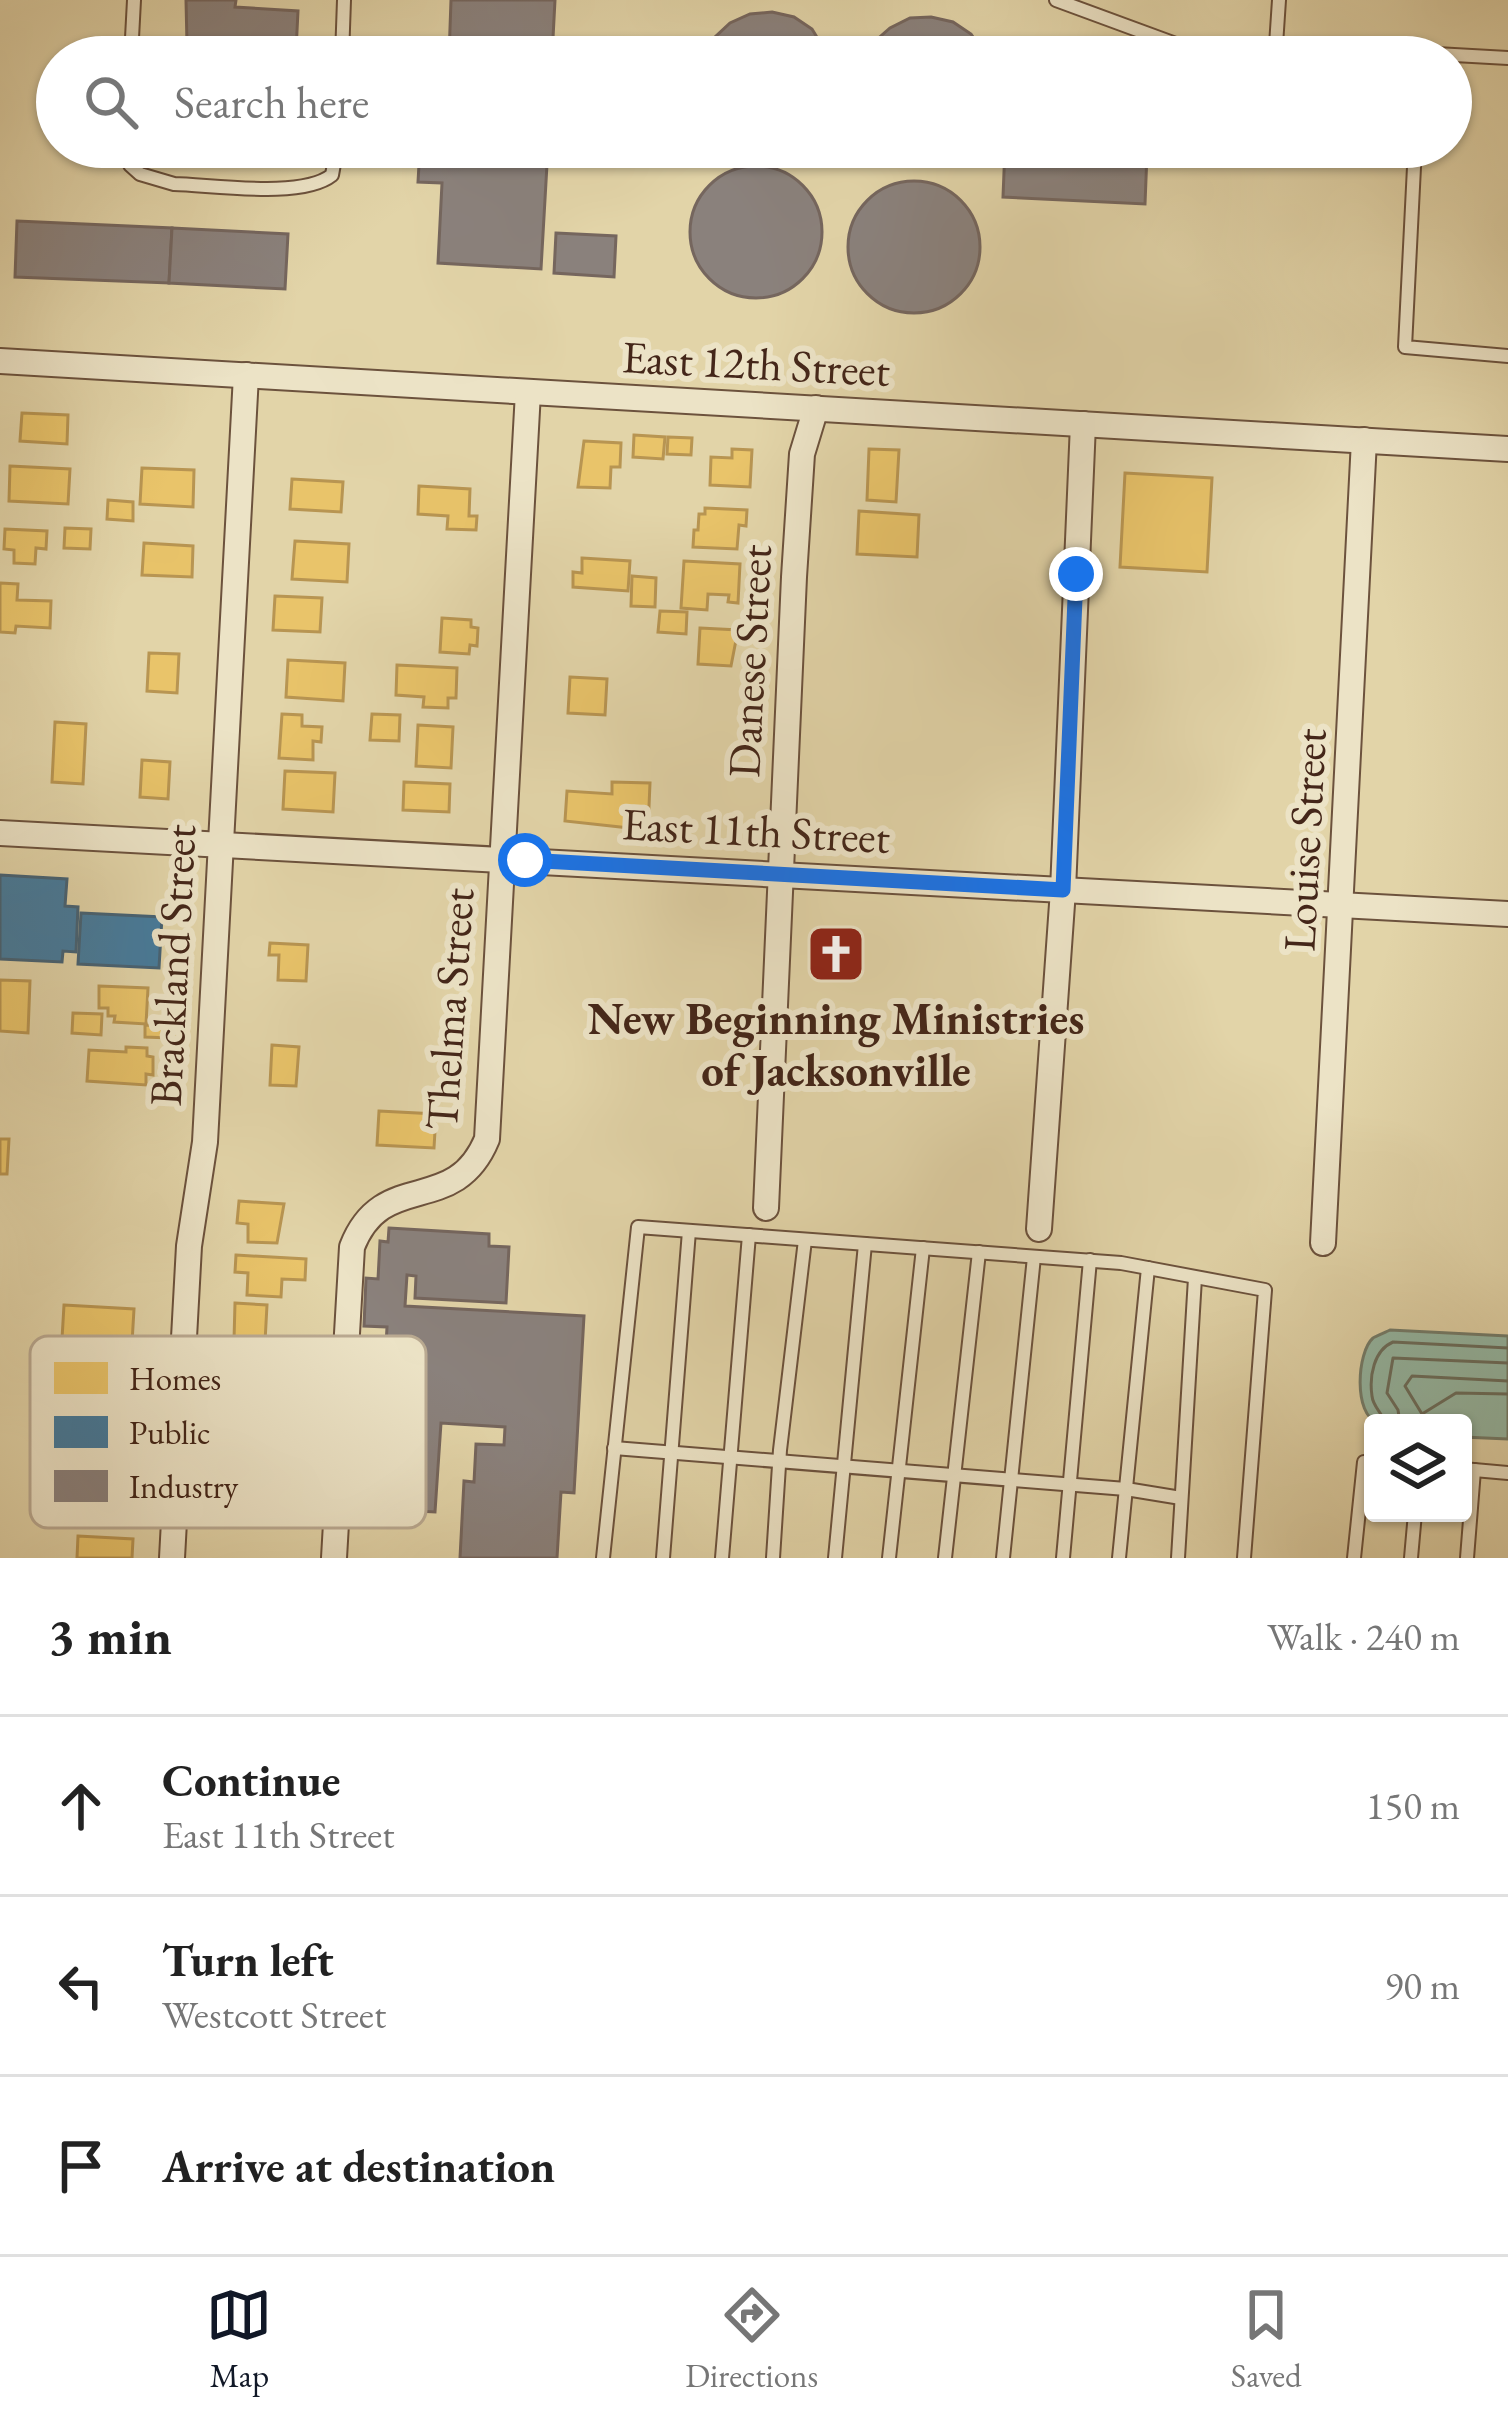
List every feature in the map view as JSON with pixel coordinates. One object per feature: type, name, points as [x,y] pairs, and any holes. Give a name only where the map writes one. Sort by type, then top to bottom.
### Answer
[{"type":"street","name":"East 12th Street","points":[[0,361],[1508,448]]},
{"type":"street","name":"Brackland Street","points":[[184,1336],[189,1246],[205,1142],[246,375]]},
{"type":"street","name":"Thelma Street","points":[[347,1336],[352,1246],[370,1216],[385,1204],[460,1180],[478,1162],[487,1139],[528,392]]},
{"type":"street","name":"Danese Street","points":[[766,1208],[802,454],[816,408]]},
{"type":"street","points":[[1039,1228],[1063,890],[1083,424]]},
{"type":"street","name":"Louise Street","points":[[1323,1243],[1364,440]]},
{"type":"street","name":"East 11th Street","points":[[0,832],[1508,914]]},
{"type":"street","name":"Brackland Street","points":[[172,1558],[174,1528]]},
{"type":"street","name":"Thelma Street","points":[[334,1558],[336,1528]]},
{"type":"lane","points":[[132,36],[134,0]]},
{"type":"lane","points":[[343,36],[344,0]]},
{"type":"lane","points":[[1056,0],[1154,36]]},
{"type":"lane","points":[[1277,36],[1279,0]]},
{"type":"lane","points":[[1472,57],[1508,58]]},
{"type":"lane","points":[[133,168],[174,184],[300,188],[332,175],[333,168]]},
{"type":"lane","points":[[1414,168],[1405,347],[1508,356]]},
{"type":"lane","points":[[603,1558],[638,1227],[1090,1261],[1264,1290],[1244,1558]]},
{"type":"lane","points":[[663,1558],[689,1231]]},
{"type":"lane","points":[[722,1558],[749,1235]]},
{"type":"lane","points":[[773,1558],[779,1461],[805,1240]]},
{"type":"lane","points":[[835,1558],[865,1244]]},
{"type":"lane","points":[[890,1558],[923,1248]]},
{"type":"lane","points":[[945,1558],[979,1252]]},
{"type":"lane","points":[[1004,1558],[1034,1257]]},
{"type":"lane","points":[[1063,1558],[1090,1261]]},
{"type":"lane","points":[[1119,1558],[1148,1268]]},
{"type":"lane","points":[[1178,1558],[1195,1278]]},
{"type":"lane","points":[[614,1448],[1126,1489],[1181,1498]]},
{"type":"lane","points":[[1354,1558],[1364,1462]]},
{"type":"lane","points":[[1472,1470],[1508,1473]]},
{"type":"lane","points":[[1411,1558],[1414,1522]]},
{"type":"lane","points":[[1467,1558],[1468,1522]]},
{"type":"water","points":[[1390,1330],[1508,1336],[1508,1439],[1472,1437],[1472,1414],[1368,1414],[1360,1383],[1364,1356],[1373,1338]]},
{"type":"building: Homes","points":[[22,413],[68,415],[67,444],[20,441]]},
{"type":"building: Homes","points":[[634,435],[665,437],[663,459],[633,457]]},
{"type":"building: Homes","points":[[668,437],[692,438],[691,455],[667,454]]},
{"type":"building: Homes","points":[[584,441],[621,443],[620,467],[611,467],[610,488],[578,487]]},
{"type":"building: Homes","points":[[732,449],[752,450],[750,487],[710,485],[711,457],[732,458]]},
{"type":"building: Homes","points":[[869,449],[899,450],[896,502],[867,500]]},
{"type":"building: Homes","points":[[10,466],[70,469],[68,504],[9,501]]},
{"type":"building: Homes","points":[[142,468],[194,470],[193,507],[140,504]]},
{"type":"building: Homes","points":[[1125,473],[1212,478],[1207,572],[1120,567]]},
{"type":"building: Homes","points":[[292,479],[343,482],[341,512],[290,509]]},
{"type":"building: Homes","points":[[419,486],[470,489],[469,516],[477,516],[476,530],[447,529],[448,516],[418,514]]},
{"type":"building: Homes","points":[[108,500],[133,502],[133,521],[107,519]]},
{"type":"building: Homes","points":[[705,508],[747,510],[746,526],[739,525],[737,549],[693,547],[694,530]]},
{"type":"building: Homes","points":[[859,511],[919,515],[917,557],[857,554]]},
{"type":"building: Homes","points":[[65,528],[91,529],[90,549],[64,548]]},
{"type":"building: Homes","points":[[5,529],[47,531],[46,549],[36,548],[35,564],[14,563],[14,550],[4,549]]},
{"type":"building: Homes","points":[[295,541],[349,544],[347,582],[292,579]]},
{"type":"building: Homes","points":[[144,543],[193,546],[192,577],[142,575]]},
{"type":"building: Homes","points":[[582,558],[630,561],[628,591],[573,587],[573,572],[582,573]]},
{"type":"building: Homes","points":[[684,561],[740,564],[738,603],[728,602],[729,595],[708,594],[707,610],[681,608]]},
{"type":"building: Homes","points":[[632,576],[656,578],[655,607],[631,606]]},
{"type":"building: Homes","points":[[0,583],[18,584],[17,600],[51,601],[50,628],[16,626],[15,633],[0,632]]},
{"type":"building: Homes","points":[[275,596],[322,598],[320,632],[273,630]]},
{"type":"building: Homes","points":[[660,611],[687,612],[686,634],[658,632]]},
{"type":"building: Homes","points":[[442,618],[471,620],[471,627],[478,628],[477,646],[470,645],[469,654],[440,652]]},
{"type":"building: Homes","points":[[700,628],[738,630],[731,666],[698,664]]},
{"type":"building: Homes","points":[[149,653],[179,654],[177,693],[147,691]]},
{"type":"building: Homes","points":[[288,660],[345,663],[343,701],[286,697]]},
{"type":"building: Homes","points":[[397,665],[457,668],[456,698],[448,698],[448,708],[423,707],[424,697],[396,695]]},
{"type":"building: Homes","points":[[570,677],[607,679],[605,715],[568,713]]},
{"type":"building: Homes","points":[[282,714],[302,715],[302,726],[322,727],[321,742],[313,741],[313,760],[279,758]]},
{"type":"building: Homes","points":[[372,714],[400,715],[399,741],[370,740]]},
{"type":"building: Homes","points":[[55,722],[86,724],[83,784],[52,782]]},
{"type":"building: Homes","points":[[418,725],[453,727],[451,768],[416,766]]},
{"type":"building: Homes","points":[[142,760],[170,762],[168,799],[140,797]]},
{"type":"building: Homes","points":[[285,771],[335,773],[333,812],[283,809]]},
{"type":"building: Homes","points":[[404,782],[450,784],[449,812],[403,810]]},
{"type":"building: Homes","points":[[612,782],[650,783],[648,830],[565,821],[567,791],[612,794]]},
{"type":"building: Homes","points":[[270,943],[308,945],[306,981],[278,980],[279,955],[269,955]]},
{"type":"building: Homes","points":[[0,980],[30,981],[28,1033],[0,1031]]},
{"type":"building: Homes","points":[[99,986],[148,988],[146,1024],[114,1022],[108,1008],[99,1008]]},
{"type":"building: Homes","points":[[73,1013],[102,1014],[101,1035],[72,1033]]},
{"type":"building: Homes","points":[[145,1025],[169,1026],[169,1038],[145,1037]]},
{"type":"building: Homes","points":[[272,1045],[299,1047],[296,1086],[270,1085]]},
{"type":"building: Homes","points":[[126,1047],[147,1048],[147,1056],[153,1057],[153,1075],[146,1074],[146,1085],[87,1081],[89,1050],[126,1052]]},
{"type":"building: Homes","points":[[379,1111],[436,1114],[434,1148],[377,1145]]},
{"type":"building: Homes","points":[[0,1139],[9,1139],[7,1174],[0,1174]]},
{"type":"building: Homes","points":[[239,1201],[284,1204],[277,1243],[248,1242],[248,1224],[237,1223]]},
{"type":"building: Homes","points":[[236,1255],[306,1259],[305,1280],[282,1279],[281,1297],[247,1295],[248,1273],[235,1272]]},
{"type":"building: Homes","points":[[235,1303],[267,1305],[265,1336],[234,1336]]},
{"type":"building: Homes","points":[[64,1305],[134,1309],[132,1336],[62,1336]]},
{"type":"building: Homes","points":[[78,1536],[133,1539],[132,1558],[77,1558]]},
{"type":"building: Public","points":[[0,875],[67,879],[65,906],[78,907],[76,952],[63,951],[62,962],[0,959]]},
{"type":"building: Public","points":[[81,913],[162,917],[159,968],[78,964]]},
{"type":"building: Industry","points":[[186,0],[236,0],[235,7],[298,11],[297,36],[187,36]]},
{"type":"building: Industry","points":[[451,0],[555,0],[553,36],[450,36]]},
{"type":"building: Industry","points":[[750,14],[794,17],[816,36],[716,36]]},
{"type":"building: Industry","points":[[910,18],[953,22],[972,36],[881,36]]},
{"type":"building: Industry","points":[[419,168],[547,168],[541,269],[438,263],[442,183],[418,182]]},
{"type":"building: Industry","points":[[743,168],[769,168],[792,177],[811,196],[820,219],[820,245],[811,268],[781,293],[756,298],[731,293],[710,278],[695,257],[690,232],[701,196],[720,177]]},
{"type":"building: Industry","points":[[1004,168],[1146,168],[1145,204],[1003,197]]},
{"type":"building: Industry","points":[[914,181],[939,186],[960,201],[975,222],[980,247],[975,272],[960,293],[939,308],[914,313],[889,308],[868,293],[853,272],[848,247],[853,222],[868,201],[889,186]]},
{"type":"building: Industry","points":[[17,221],[172,228],[169,283],[15,277]]},
{"type":"building: Industry","points":[[172,228],[288,234],[285,289],[169,283]]},
{"type":"building: Industry","points":[[556,233],[616,236],[614,277],[554,273]]},
{"type":"building: Industry","points":[[389,1228],[489,1234],[489,1246],[509,1247],[506,1303],[415,1298],[416,1276],[407,1275],[405,1306],[584,1316],[574,1493],[561,1492],[557,1558],[460,1558],[464,1481],[474,1482],[476,1444],[504,1445],[505,1427],[441,1423],[435,1512],[426,1512],[426,1336],[387,1336],[387,1327],[364,1326],[366,1278],[378,1279],[380,1241],[388,1242]]},
{"type":"place","name":"New Beginning Ministries of Jacksonville","points":[[836,954]]},
{"type":"route","points":[[525,860],[1063,890],[1076,574]]}]
